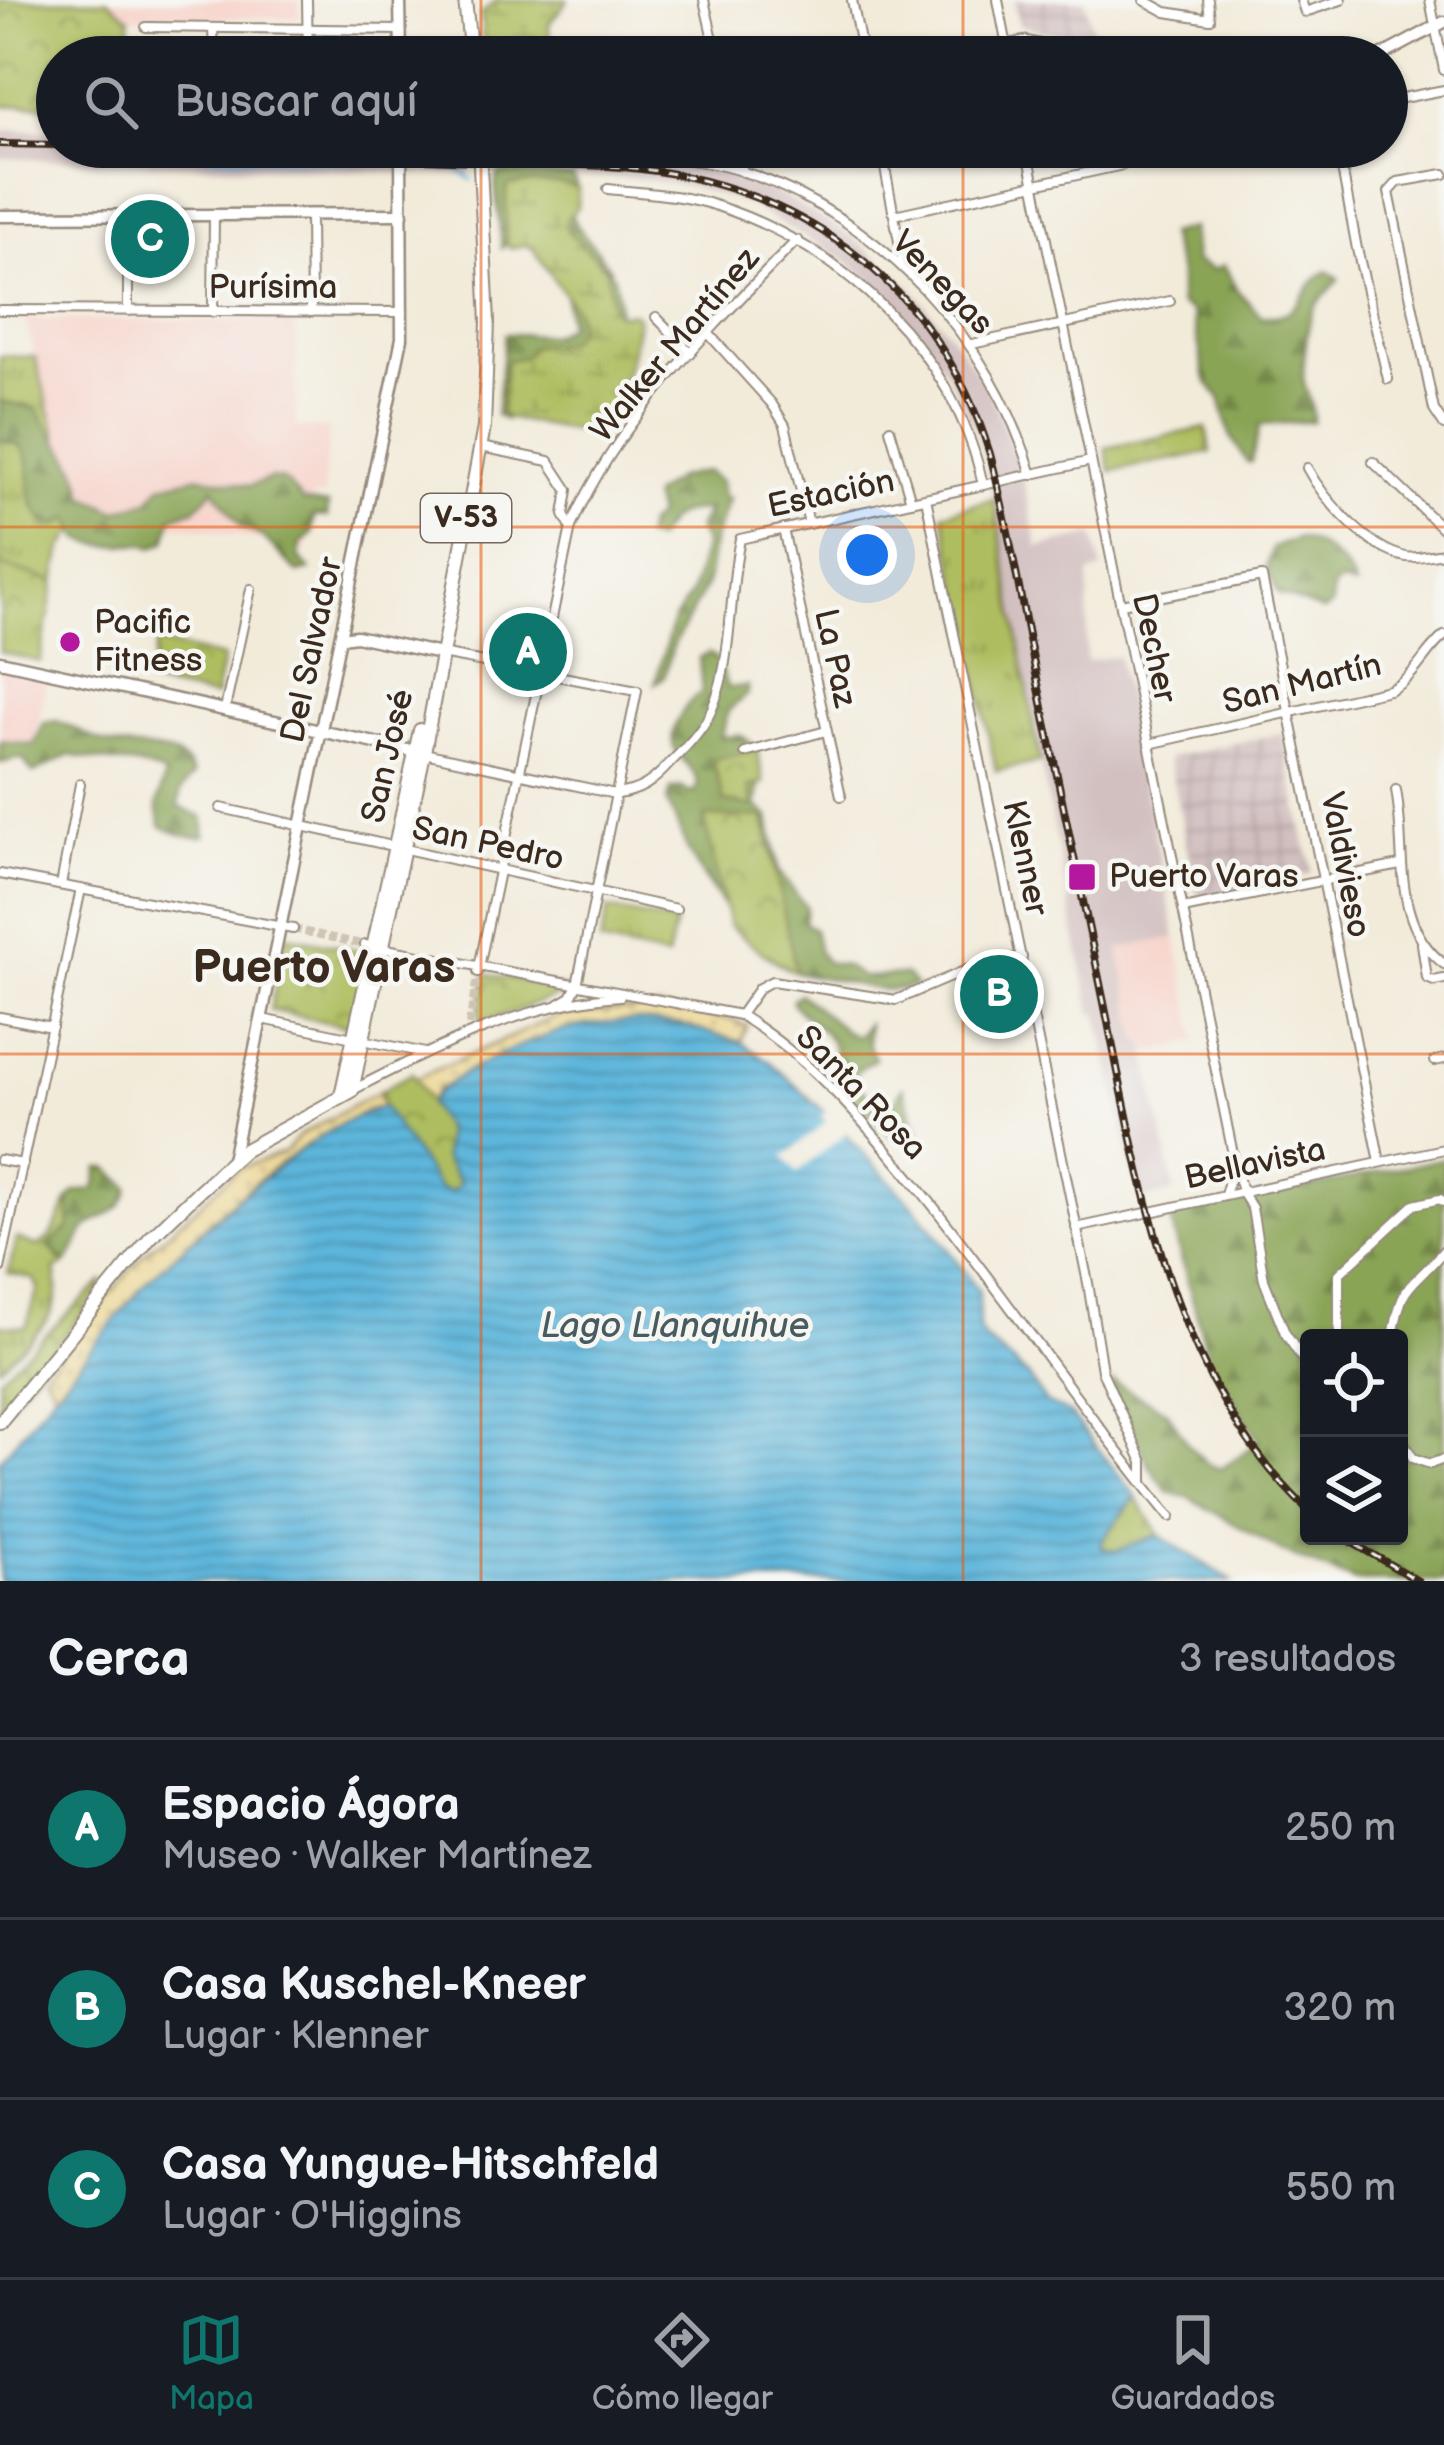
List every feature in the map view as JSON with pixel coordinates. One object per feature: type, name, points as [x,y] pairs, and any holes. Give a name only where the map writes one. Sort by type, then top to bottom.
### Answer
[{"type":"main road","points":[[400,0],[401,36]]},
{"type":"main road","points":[[465,0],[469,36]]},
{"type":"main road","points":[[1408,41],[1440,24]]},
{"type":"main road","name":"Del Salvador","points":[[232,1160],[287,927],[302,827],[402,338],[401,168]]},
{"type":"main road","name":"V-53","points":[[441,654],[485,421],[488,322],[480,168]]},
{"type":"main road","points":[[0,216],[402,214]]},
{"type":"main road","points":[[346,618],[350,629],[361,636]]},
{"type":"main road","points":[[341,638],[361,636],[441,654]]},
{"type":"main road","name":"San José","points":[[347,1094],[374,947],[441,654]]},
{"type":"main road","points":[[0,661],[419,752]]},
{"type":"main road","points":[[0,1422],[150,1238],[232,1160],[347,1094]]},
{"type":"street","points":[[307,0],[308,36]]},
{"type":"street","points":[[704,0],[712,36]]},
{"type":"street","points":[[852,0],[859,36]]},
{"type":"street","points":[[998,0],[1004,36]]},
{"type":"street","points":[[1144,0],[1166,12],[1210,19],[1208,0]]},
{"type":"street","points":[[1301,0],[1305,12],[1341,0]]},
{"type":"street","points":[[1430,0],[1440,24],[1444,70]]},
{"type":"street","points":[[146,27],[401,30]]},
{"type":"street","points":[[213,28],[213,36]]},
{"type":"street","points":[[1408,97],[1444,90]]},
{"type":"street","name":"Venegas","points":[[723,168],[800,196],[905,269],[971,344],[988,371],[1032,475]]},
{"type":"street","points":[[742,168],[743,172]]},
{"type":"street","points":[[885,168],[905,269]]},
{"type":"street","name":"Decher","points":[[1031,168],[1234,1159],[1242,1192],[1252,1208],[1264,1280],[1300,1355]]},
{"type":"street","points":[[894,215],[1110,168]]},
{"type":"street","points":[[1342,168],[1388,379]]},
{"type":"street","points":[[1444,174],[1398,182],[1389,192],[1434,410],[1444,425]]},
{"type":"street","points":[[608,189],[710,204],[797,240],[857,282],[934,368],[967,429],[983,485]]},
{"type":"street","points":[[310,214],[311,313]]},
{"type":"street","points":[[128,215],[128,311]]},
{"type":"street","points":[[213,312],[214,215]]},
{"type":"street","name":"Walker Martínez","points":[[478,969],[571,527],[588,487],[691,353],[797,240]]},
{"type":"street","points":[[971,344],[1170,301]]},
{"type":"street","name":"Purísima","points":[[0,310],[403,312]]},
{"type":"street","points":[[656,317],[691,353]]},
{"type":"street","points":[[708,333],[785,425],[809,524]]},
{"type":"street","points":[[890,429],[911,501]]},
{"type":"street","points":[[480,447],[549,461],[568,490],[564,515],[571,527]]},
{"type":"street","name":"Estación","points":[[615,794],[652,782],[706,721],[719,685],[740,538],[1091,461]]},
{"type":"street","points":[[1373,462],[1444,530]]},
{"type":"street","points":[[1307,468],[1320,493],[1367,537],[1406,557],[1444,553]]},
{"type":"street","name":"Klenner","points":[[926,498],[1102,1371],[1143,1462],[1143,1485]]},
{"type":"street","name":"La Paz","points":[[784,529],[841,796]]},
{"type":"street","name":"Valdivieso","points":[[1121,604],[1262,577],[1380,1162]]},
{"type":"street","points":[[225,709],[251,590]]},
{"type":"street","name":"San Martín","points":[[1149,744],[1404,684],[1444,636]]},
{"type":"street","points":[[347,1094],[467,1036],[559,1004],[571,997],[577,985],[637,691],[441,654]]},
{"type":"street","points":[[745,753],[826,731]]},
{"type":"street","points":[[419,752],[615,794]]},
{"type":"street","points":[[61,885],[80,784]]},
{"type":"street","points":[[1396,790],[1400,865],[1412,923],[1421,941],[1427,977],[1444,979]]},
{"type":"street","name":"San Pedro","points":[[221,808],[676,909]]},
{"type":"street","points":[[1183,909],[1400,865]]},
{"type":"street","points":[[0,874],[287,927]]},
{"type":"street","points":[[0,1269],[81,889]]},
{"type":"street","points":[[1421,941],[1444,964]]},
{"type":"street","name":"Santa Rosa","points":[[374,947],[740,1015],[773,1035],[869,1127],[950,1226],[1170,1517]]},
{"type":"street","points":[[740,1015],[759,988],[772,981],[896,1000],[976,966],[1022,957]]},
{"type":"street","points":[[559,1004],[636,997]]},
{"type":"street","points":[[0,1017],[52,1027]]},
{"type":"street","points":[[262,1019],[426,1054]]},
{"type":"street","points":[[467,1036],[469,1025]]},
{"type":"street","name":"Bellavista","points":[[1076,1228],[1444,1149]]},
{"type":"street","name":"Decher","points":[[1226,1195],[1234,1159]]},
{"type":"street","points":[[0,1160],[23,1164]]},
{"type":"street","points":[[1339,1329],[1339,1274],[1414,1205],[1444,1202]]},
{"type":"street","points":[[1394,1329],[1405,1288],[1444,1250]]},
{"type":"street","points":[[1401,1437],[1413,1458],[1430,1464],[1444,1460]]},
{"type":"shaded area","points":[[93,0],[299,0],[300,18],[139,18],[115,13]]},
{"type":"shaded area","points":[[1014,0],[1085,0],[1094,36],[1064,36],[1020,25]]},
{"type":"shaded area","points":[[0,130],[36,131],[36,159],[0,158]]},
{"type":"shaded area","points":[[276,168],[470,168],[470,175]]},
{"type":"shaded area","points":[[490,168],[721,172],[783,196],[847,233],[908,284],[988,389],[1020,467],[1038,547],[1094,535],[1102,570],[1089,574],[1086,661],[1118,656],[1176,937],[1119,949],[1175,1192],[1139,1200],[1098,1014],[1092,1014],[1084,977],[987,470],[975,430],[946,372],[876,286],[845,260],[747,204],[692,187],[642,179],[490,173]]},
{"type":"shaded area","points":[[25,319],[296,321],[296,427],[329,429],[324,496],[312,497],[305,550],[191,526],[81,522]]},
{"type":"shaded area","points":[[0,665],[47,675],[35,745],[0,741]]},
{"type":"shaded area","points":[[1282,733],[1312,873],[1198,898],[1168,758]]},
{"type":"shaded area","points":[[1176,937],[1197,1041],[1146,1053],[1144,1042],[1139,1043],[1119,948]]},
{"type":"green space","points":[[0,0],[107,0],[130,18],[130,36],[36,36],[36,105],[0,106]]},
{"type":"green space","points":[[497,0],[568,0],[549,24],[549,36],[483,36],[481,14]]},
{"type":"green space","points":[[504,173],[573,177],[574,220],[613,275],[618,303],[617,332],[505,420],[496,415],[505,334],[552,335],[568,325],[565,293],[529,241],[511,238],[502,248],[495,185]]},
{"type":"green space","points":[[525,183],[578,188],[578,207],[567,218],[567,231],[606,268],[612,309],[619,315],[631,312],[638,316],[623,379],[608,413],[592,434],[506,418],[501,413],[506,361],[524,357],[532,346],[566,342],[579,324],[574,308],[533,249],[525,245],[510,248],[506,243],[506,189]]},
{"type":"green space","points":[[1192,228],[1195,261],[1213,270],[1224,265],[1238,291],[1261,316],[1286,313],[1327,271],[1339,278],[1314,308],[1308,330],[1303,375],[1313,421],[1260,425],[1251,462],[1230,435],[1220,398],[1206,380],[1192,312],[1179,304],[1179,273],[1168,234]]},
{"type":"green space","points":[[0,356],[35,357],[81,522],[62,549],[55,582],[0,565]]},
{"type":"green space","points":[[0,401],[36,408],[71,459],[84,495],[117,511],[149,500],[161,485],[200,476],[250,486],[272,478],[284,480],[303,501],[328,505],[327,517],[314,516],[312,534],[301,543],[299,557],[310,570],[298,573],[262,536],[241,527],[214,489],[195,509],[172,517],[166,541],[153,547],[91,543],[79,538],[70,518],[48,525],[33,503],[26,455],[20,445],[0,440]]},
{"type":"green space","points":[[1206,428],[1211,452],[1111,471],[1106,448]]},
{"type":"green space","points":[[706,471],[721,482],[723,498],[729,498],[713,542],[707,584],[673,646],[664,677],[655,683],[673,621],[691,594],[705,544],[697,528],[708,510],[677,515],[655,541],[645,538],[647,524],[657,516],[652,496],[677,478]]},
{"type":"green space","points":[[994,499],[1040,762],[996,771],[943,513]]},
{"type":"green space","points":[[1299,538],[1333,556],[1355,586],[1339,582],[1333,588],[1332,606],[1323,611],[1279,594],[1266,568],[1273,548]]},
{"type":"green space","points":[[0,565],[55,582],[40,662],[0,652]]},
{"type":"green space","points":[[157,642],[223,658],[215,697],[148,684]]},
{"type":"green space","points":[[709,653],[716,658],[728,688],[747,686],[747,694],[728,711],[721,738],[739,735],[758,756],[756,805],[769,817],[779,872],[806,907],[804,923],[814,929],[819,953],[826,962],[845,966],[862,977],[906,975],[915,985],[878,989],[786,968],[745,933],[698,868],[667,802],[671,789],[696,791],[698,781],[675,749],[673,734],[685,709],[702,692],[699,658]]},
{"type":"green space","points":[[56,721],[109,744],[179,757],[193,775],[181,791],[178,806],[203,817],[205,836],[161,826],[157,806],[165,775],[154,770],[70,755],[33,773],[22,758],[0,763],[0,741],[34,745],[44,723]]},
{"type":"green space","points":[[757,750],[764,783],[748,787],[753,807],[724,801],[713,760]]},
{"type":"green space","points":[[704,817],[764,817],[796,972],[729,926]]},
{"type":"green space","points":[[608,909],[675,923],[667,958],[600,943]]},
{"type":"green space","points":[[286,935],[369,953],[351,1027],[270,1010]]},
{"type":"green space","points":[[486,974],[565,989],[565,993],[482,1023],[479,1013]]},
{"type":"green space","points":[[800,994],[848,1033],[858,1036],[867,1024],[875,1059],[856,1071],[857,1083],[867,1094],[893,1104],[903,1087],[921,1141],[891,1136],[826,1070],[836,1060],[835,1050],[827,1035],[793,1004]]},
{"type":"green space","points":[[412,1073],[445,1129],[444,1159],[460,1184],[450,1193],[438,1187],[383,1106],[380,1091]]},
{"type":"green space","points":[[1444,1158],[1444,1581],[1355,1581],[1287,1554],[1188,1497],[1169,1493],[1151,1469],[1113,1392],[1113,1382],[1167,1411],[1189,1446],[1221,1469],[1259,1442],[1208,1356],[1170,1217]]},
{"type":"green space","points":[[99,1168],[108,1168],[129,1187],[126,1196],[118,1208],[87,1228],[66,1263],[48,1246],[69,1227],[70,1198],[76,1192],[95,1189]]},
{"type":"green space","points":[[70,1198],[69,1227],[56,1257],[66,1263],[55,1270],[56,1300],[51,1313],[0,1367],[0,1325],[26,1327],[38,1289],[34,1279],[8,1273],[17,1238],[38,1246],[51,1236]]},
{"type":"green space","points":[[102,1282],[100,1291],[0,1416],[0,1377]]},
{"type":"green space","points":[[1136,1497],[1160,1536],[1115,1551],[1102,1548],[1102,1541]]},
{"type":"sand","points":[[658,1008],[747,1026],[741,1042],[652,1024],[583,1028],[480,1068],[437,1090],[429,1104],[415,1079],[560,1015]]},
{"type":"sand","points":[[380,1091],[383,1106],[357,1116],[293,1155],[218,1214],[116,1319],[55,1392],[44,1373],[141,1257],[239,1168],[284,1153],[299,1136]]},
{"type":"water","name":"Lago Llanquihue","points":[[638,1021],[681,1025],[741,1042],[826,1113],[914,1206],[979,1292],[979,1329],[984,1338],[1028,1376],[1046,1403],[1070,1414],[1136,1496],[1102,1541],[1102,1548],[1115,1551],[1160,1536],[1232,1581],[0,1581],[0,1460],[148,1280],[239,1197],[307,1145],[383,1106],[438,1187],[450,1193],[460,1183],[444,1159],[445,1129],[429,1104],[439,1092],[475,1067],[544,1036],[581,1026]]},
{"type":"pier","points":[[830,1109],[850,1130],[797,1173],[784,1157],[826,1122],[822,1116]]},
{"type":"waterway","points":[[446,168],[457,169],[472,180]]},
{"type":"tunnel","points":[[293,929],[365,945]]},
{"type":"tunnel","points":[[469,1025],[478,972]]},
{"type":"railway","points":[[0,144],[36,145]]},
{"type":"railway","points":[[624,168],[674,174],[736,190],[794,215],[846,247],[893,288],[933,336],[965,391],[990,454],[1006,523],[1129,1128],[1166,1267],[1190,1335],[1222,1398],[1261,1458],[1300,1501]]},
{"type":"railway","points":[[1356,1545],[1418,1581]]},
{"type":"place","name":"Casa Yungue-Hitschfeld","points":[[150,239]]},
{"type":"place","name":"Pacific Fitness","points":[[70,642]]},
{"type":"place","name":"Espacio Ágora","points":[[528,652]]},
{"type":"place","name":"Puerto Varas","points":[[1082,877]]},
{"type":"place","name":"Casa Kuschel-Kneer","points":[[999,994]]},
{"type":"district","name":"Puerto Varas","points":[[324,968]]}]
